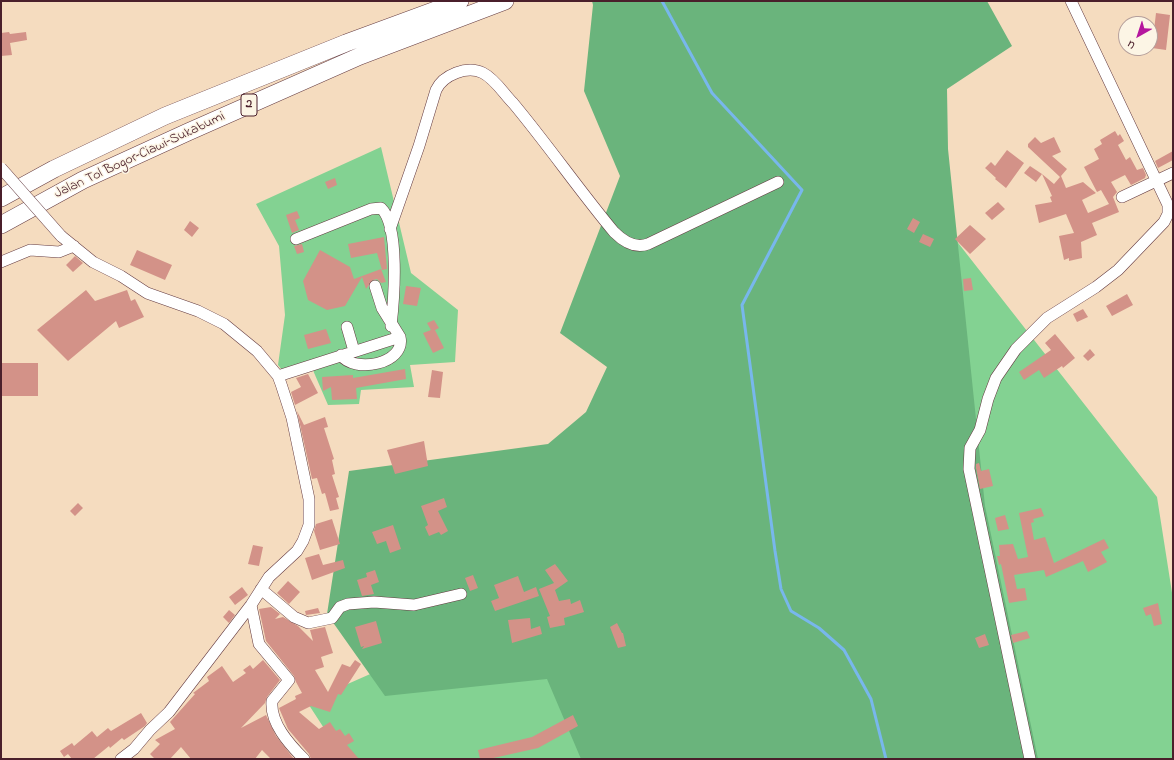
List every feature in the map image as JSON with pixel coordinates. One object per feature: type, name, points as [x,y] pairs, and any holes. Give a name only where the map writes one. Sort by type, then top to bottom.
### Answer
[{"type":"highway","name":"Jalan Tol Bogor–Ciawi–Sukabumi","points":[[1,198],[54,169],[165,116],[346,43],[460,1]]},
{"type":"highway","name":"Jalan Tol Bogor–Ciawi–Sukabumi","points":[[1,225],[83,180],[360,56],[505,1]]},
{"type":"street","points":[[1030,759],[968,469],[970,448],[980,430],[988,399],[996,378],[1016,348],[1047,318],[1096,287],[1118,270],[1164,222],[1168,214],[1168,205],[1071,1]]},
{"type":"street","points":[[390,229],[419,146],[436,90],[441,82],[449,76],[468,71],[483,73],[493,81],[540,135],[614,232],[620,238],[631,244],[639,246],[648,244],[778,182]]},
{"type":"street","points":[[1,168],[61,236],[93,262],[121,276],[148,293],[198,311],[230,328],[257,351],[278,376],[290,414],[304,474],[309,499],[309,525],[303,541],[297,551],[275,570],[251,605],[169,712],[150,730],[134,749],[121,759]]},
{"type":"street","points":[[1122,196],[1155,180],[1173,174]]},
{"type":"street","points":[[296,239],[376,208],[383,210],[390,229],[395,274],[392,326]]},
{"type":"street","points":[[1,262],[30,250],[52,253],[74,246]]},
{"type":"street","points":[[341,355],[349,362],[357,364],[387,360],[399,349],[401,343],[400,337],[378,301],[375,286]]},
{"type":"street","points":[[347,327],[354,351]]},
{"type":"street","points":[[278,376],[400,337]]},
{"type":"street","points":[[261,589],[294,617],[308,623],[332,618],[340,607],[348,604],[374,602],[414,605],[461,594]]},
{"type":"street","points":[[251,605],[257,637],[261,647],[289,680],[272,701],[274,715],[288,744],[304,759]]},
{"type":"green space","points":[[592,1],[987,1],[1012,46],[947,89],[948,149],[985,506],[1038,759],[581,759],[547,679],[385,696],[327,614],[349,471],[548,444],[586,412],[607,367],[560,333],[620,176],[584,91],[593,5]]},
{"type":"green space","points":[[381,147],[411,273],[458,310],[455,362],[410,365],[414,387],[361,390],[359,404],[328,405],[312,368],[286,375],[278,365],[285,315],[279,246],[256,204]]},
{"type":"green space","points":[[955,239],[1157,497],[1173,599],[1173,759],[993,759]]},
{"type":"green space","points":[[569,586],[628,759],[344,759],[307,702]]},
{"type":"building","points":[[1156,13],[1170,15],[1166,50],[1158,49],[1158,16],[1156,16]]},
{"type":"building","points":[[9,32],[10,34],[26,32],[27,40],[10,43],[12,55],[1,56],[1,33]]},
{"type":"building","points":[[1115,131],[1118,136],[1120,134],[1124,141],[1118,145],[1126,160],[1130,157],[1137,170],[1143,168],[1146,175],[1145,178],[1131,185],[1125,175],[1111,182],[1117,192],[1113,197],[1119,212],[1092,223],[1097,235],[1081,242],[1082,258],[1069,261],[1069,258],[1064,260],[1059,236],[1074,233],[1066,214],[1039,223],[1035,205],[1052,202],[1050,197],[1052,196],[1042,174],[1054,184],[1060,177],[1028,147],[1028,144],[1035,137],[1041,143],[1054,137],[1061,152],[1052,156],[1067,169],[1061,176],[1066,188],[1083,182],[1096,193],[1082,200],[1088,213],[1109,204],[1101,190],[1097,192],[1084,167],[1099,159],[1094,149],[1102,144],[1100,140]]},
{"type":"building","points":[[1007,150],[1024,163],[1006,188],[985,168],[991,162],[995,166]]},
{"type":"building","points":[[1173,151],[1173,160],[1158,168],[1155,161]]},
{"type":"building","points":[[1030,166],[1042,174],[1036,182],[1024,173]]},
{"type":"building","points":[[335,178],[337,185],[328,189],[325,182]]},
{"type":"building","points":[[998,202],[1005,209],[992,220],[985,213]]},
{"type":"building","points":[[297,211],[300,218],[295,220],[299,230],[292,233],[286,215]]},
{"type":"building","points":[[913,218],[920,222],[914,233],[907,229]]},
{"type":"building","points":[[190,221],[199,228],[192,237],[184,230]]},
{"type":"building","points":[[970,225],[986,239],[970,254],[955,239]]},
{"type":"building","points":[[923,234],[934,239],[930,247],[919,242]]},
{"type":"building","points":[[384,237],[387,269],[382,270],[377,253],[351,258],[348,244]]},
{"type":"building","points":[[302,244],[304,252],[297,254],[294,246]]},
{"type":"building","points":[[137,250],[172,265],[165,280],[130,265]]},
{"type":"building","points":[[320,250],[350,267],[354,279],[381,269],[386,282],[381,283],[377,279],[373,280],[366,289],[362,277],[345,306],[327,310],[308,300],[303,281]]},
{"type":"building","points":[[75,256],[83,263],[73,272],[66,265]]},
{"type":"building","points":[[971,278],[973,290],[964,291],[963,279]]},
{"type":"building","points":[[406,286],[421,288],[417,306],[403,304]]},
{"type":"building","points":[[86,290],[95,301],[127,290],[131,301],[135,299],[144,317],[119,328],[116,321],[68,361],[37,330]]},
{"type":"building","points":[[1127,294],[1133,305],[1112,316],[1106,306]]},
{"type":"building","points":[[1083,309],[1088,317],[1077,322],[1073,314]]},
{"type":"building","points":[[434,320],[439,328],[435,330],[444,348],[433,353],[423,333],[431,330],[427,323]]},
{"type":"building","points":[[326,329],[331,343],[308,349],[304,335]]},
{"type":"building","points":[[1055,334],[1075,358],[1063,368],[1062,366],[1044,378],[1039,370],[1024,380],[1019,372],[1051,350],[1045,343]]},
{"type":"building","points":[[1090,349],[1095,355],[1088,361],[1083,356]]},
{"type":"building","points":[[1,363],[38,363],[38,396],[1,396]]},
{"type":"building","points":[[405,369],[406,379],[356,388],[357,399],[332,400],[331,387],[323,391],[322,377],[353,375],[353,378]]},
{"type":"building","points":[[432,370],[443,372],[440,398],[428,397]]},
{"type":"building","points":[[308,374],[318,393],[295,405],[291,392],[301,387],[296,378]]},
{"type":"building","points":[[297,411],[304,425],[325,417],[328,427],[324,428],[334,459],[332,460],[335,474],[332,475],[339,497],[336,498],[339,509],[330,511],[325,493],[322,494],[317,478],[312,479]]},
{"type":"building","points":[[424,441],[428,466],[395,474],[387,450]]},
{"type":"building","points":[[979,463],[981,471],[989,469],[993,486],[980,489],[976,468],[976,464]]},
{"type":"building","points":[[444,498],[447,507],[438,511],[448,531],[441,535],[439,532],[429,536],[425,527],[428,525],[421,506]]},
{"type":"building","points":[[78,503],[83,508],[75,516],[70,511]]},
{"type":"building","points":[[1041,508],[1044,516],[1033,519],[1034,522],[1031,523],[1034,540],[1045,537],[1054,563],[1104,539],[1109,548],[1101,552],[1107,562],[1088,572],[1083,561],[1046,577],[1044,570],[1014,575],[1017,589],[1025,588],[1027,600],[1009,603],[1001,564],[999,565],[997,556],[1000,556],[999,545],[1013,544],[1018,559],[1028,557],[1019,513]]},
{"type":"building","points":[[1005,515],[1009,529],[998,531],[995,518]]},
{"type":"building","points":[[332,519],[340,544],[320,550],[314,531],[316,524]]},
{"type":"building","points":[[393,525],[401,549],[390,553],[386,541],[377,544],[372,532]]},
{"type":"building","points":[[253,545],[263,547],[259,566],[248,564]]},
{"type":"building","points":[[319,554],[323,565],[343,560],[345,568],[312,580],[305,558]]},
{"type":"building","points":[[555,564],[568,581],[555,590],[559,601],[570,599],[571,604],[580,600],[584,612],[564,618],[565,625],[550,628],[547,617],[550,616],[539,589],[554,583],[545,570]]},
{"type":"building","points":[[375,570],[379,582],[371,585],[374,594],[362,596],[357,580],[367,577],[366,573]]},
{"type":"building","points":[[473,575],[478,588],[470,591],[465,578]]},
{"type":"building","points":[[518,576],[524,592],[536,587],[539,596],[495,611],[491,601],[499,598],[494,585]]},
{"type":"building","points":[[288,581],[300,592],[289,604],[277,593]]},
{"type":"building","points":[[242,587],[248,595],[235,605],[229,597]]},
{"type":"building","points":[[1158,603],[1162,624],[1154,626],[1151,614],[1146,616],[1143,608]]},
{"type":"building","points":[[271,607],[280,614],[275,619],[283,617],[298,626],[313,641],[310,630],[325,627],[333,653],[321,657],[324,667],[315,670],[328,692],[342,664],[350,667],[355,660],[361,664],[341,695],[338,694],[330,712],[311,706],[299,712],[319,729],[330,722],[336,731],[340,729],[345,736],[349,733],[354,741],[347,745],[359,759],[311,759],[309,754],[288,729],[279,708],[296,699],[295,696],[302,693],[294,676],[266,641],[259,609]]},
{"type":"building","points":[[318,608],[320,613],[306,615],[305,611]]},
{"type":"building","points":[[229,610],[235,615],[229,623],[223,617]]},
{"type":"building","points":[[530,618],[531,629],[540,626],[542,634],[512,643],[508,620]]},
{"type":"building","points":[[376,621],[382,643],[362,649],[364,646],[361,647],[355,627]]},
{"type":"building","points":[[617,623],[623,633],[626,646],[618,648],[610,627]]},
{"type":"building","points":[[1027,631],[1030,638],[1013,643],[1011,635]]},
{"type":"building","points":[[985,634],[989,645],[979,648],[975,638]]},
{"type":"building","points":[[263,660],[280,680],[267,697],[265,703],[241,728],[266,715],[276,736],[294,759],[271,759],[262,750],[255,759],[191,759],[181,747],[170,759],[155,759],[150,754],[160,744],[155,740],[175,729],[170,722],[195,694],[193,693],[209,681],[207,677],[222,666],[233,682],[246,673],[243,670],[250,665],[253,669]]},
{"type":"building","points":[[141,713],[147,723],[145,726],[124,740],[122,738],[110,748],[109,746],[93,759],[72,759],[68,754],[64,757],[60,751],[72,743],[74,746],[92,731],[97,737],[108,728],[111,731]]},
{"type":"building","points":[[573,715],[578,726],[538,748],[489,759],[480,759],[478,750],[532,737]]},
{"type":"waterway","points":[[662,1],[712,93],[802,190],[742,305],[775,551],[781,589],[791,611],[819,628],[844,650],[871,699],[886,759]]}]
